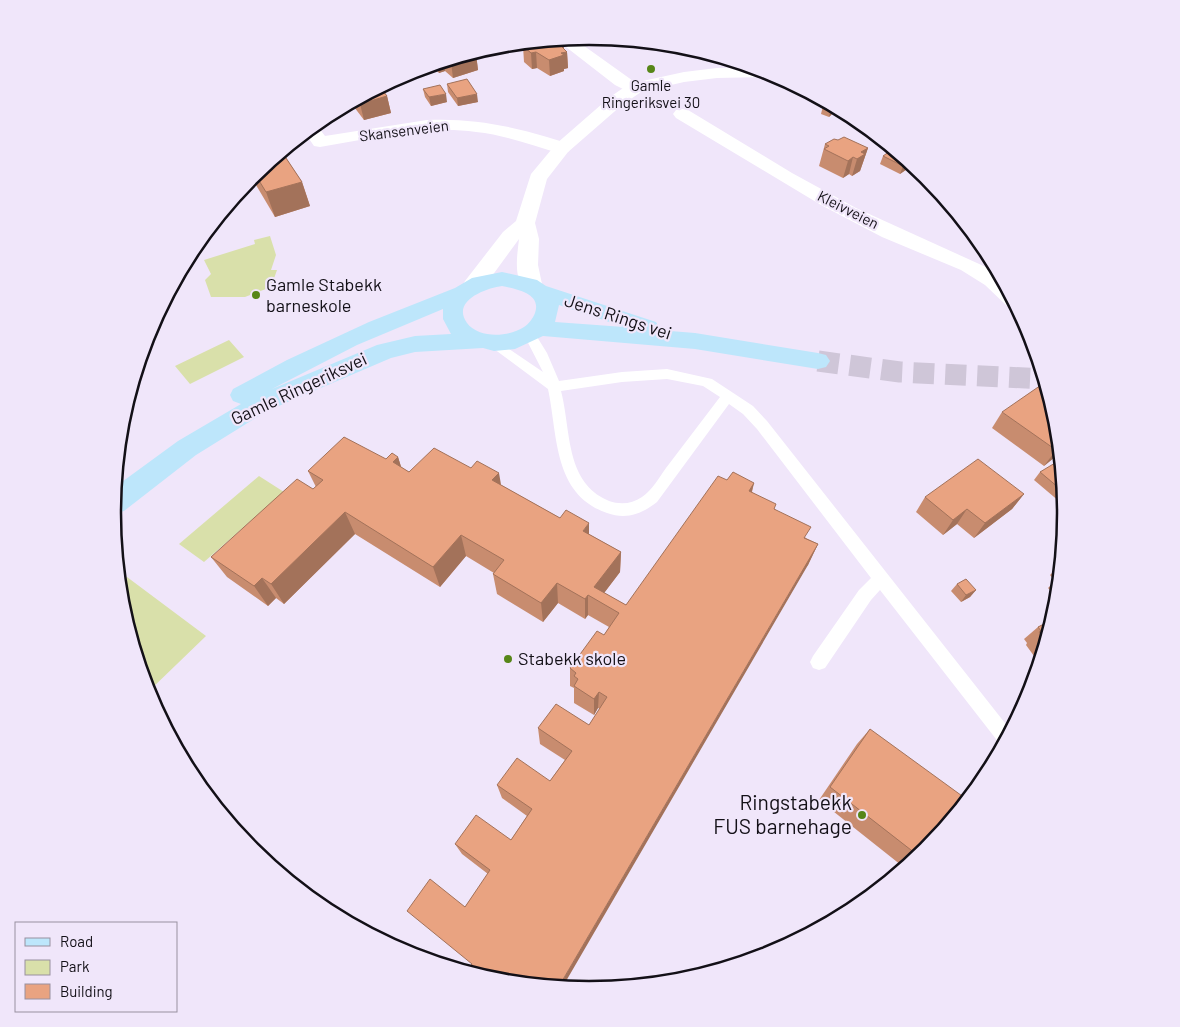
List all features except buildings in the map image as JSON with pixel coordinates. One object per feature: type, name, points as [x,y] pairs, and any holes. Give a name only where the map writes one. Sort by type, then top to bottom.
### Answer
[{"type":"main road","points":[[502,278],[518,280],[536,288],[547,300],[549,309],[546,319],[534,332],[518,340],[485,342],[465,335],[456,326],[452,315],[454,304],[467,290],[487,280],[502,278]]},
{"type":"main road","name":"Jens Rings vei","points":[[536,288],[695,342]]},
{"type":"main road","name":"Gamle Ringeriksvei","points":[[124,474],[155,450],[244,394],[287,370],[337,344],[467,290]]},
{"type":"main road","name":"Jens Rings vei","points":[[534,332],[695,342],[818,361]]},
{"type":"main road","name":"Gamle Ringeriksvei","points":[[122,497],[187,448],[258,404],[385,351],[415,344],[485,342]]},
{"type":"street","points":[[573,46],[621,81],[635,88]]},
{"type":"street","points":[[467,290],[510,236],[524,223],[538,178],[562,148],[616,101],[635,88],[684,77],[742,70]]},
{"type":"street","name":"Kleivveien","points":[[682,114],[764,166],[902,238],[976,268],[999,284]]},
{"type":"street","name":"Skansenveien","points":[[315,135],[320,142],[438,124],[463,124],[535,139],[562,148]]},
{"type":"street","points":[[524,223],[529,239],[527,265],[536,288]]},
{"type":"lane","points":[[534,332],[554,387],[561,429],[576,484],[591,500],[602,506],[630,511],[640,507],[652,498],[728,396]]},
{"type":"lane","points":[[485,342],[554,387],[622,377],[666,374],[708,382],[748,410],[762,425],[1003,735]]},
{"type":"lane","points":[[819,662],[865,595],[881,579]]},
{"type":"green space","points":[[270,236],[276,255],[271,270],[277,270],[271,287],[245,297],[211,297],[205,280],[211,274],[204,260],[255,244],[254,240]]},
{"type":"green space","points":[[229,340],[244,357],[190,384],[175,366]]},
{"type":"green space","points":[[259,476],[284,492],[204,562],[179,544]]},
{"type":"green space","points":[[126,578],[206,636],[154,686],[137,635]]},
{"type":"tunnel","points":[[818,361],[900,372],[1039,379]]},
{"type":"place","name":"Gamle Ringeriksvei 30","points":[[651,69]]},
{"type":"place","name":"Gamle Stabekk barneskole","points":[[256,295]]},
{"type":"place","name":"Stabekk skole","points":[[508,659]]},
{"type":"place","name":"Ringstabekk FUS barnehage","points":[[862,815]]}]
